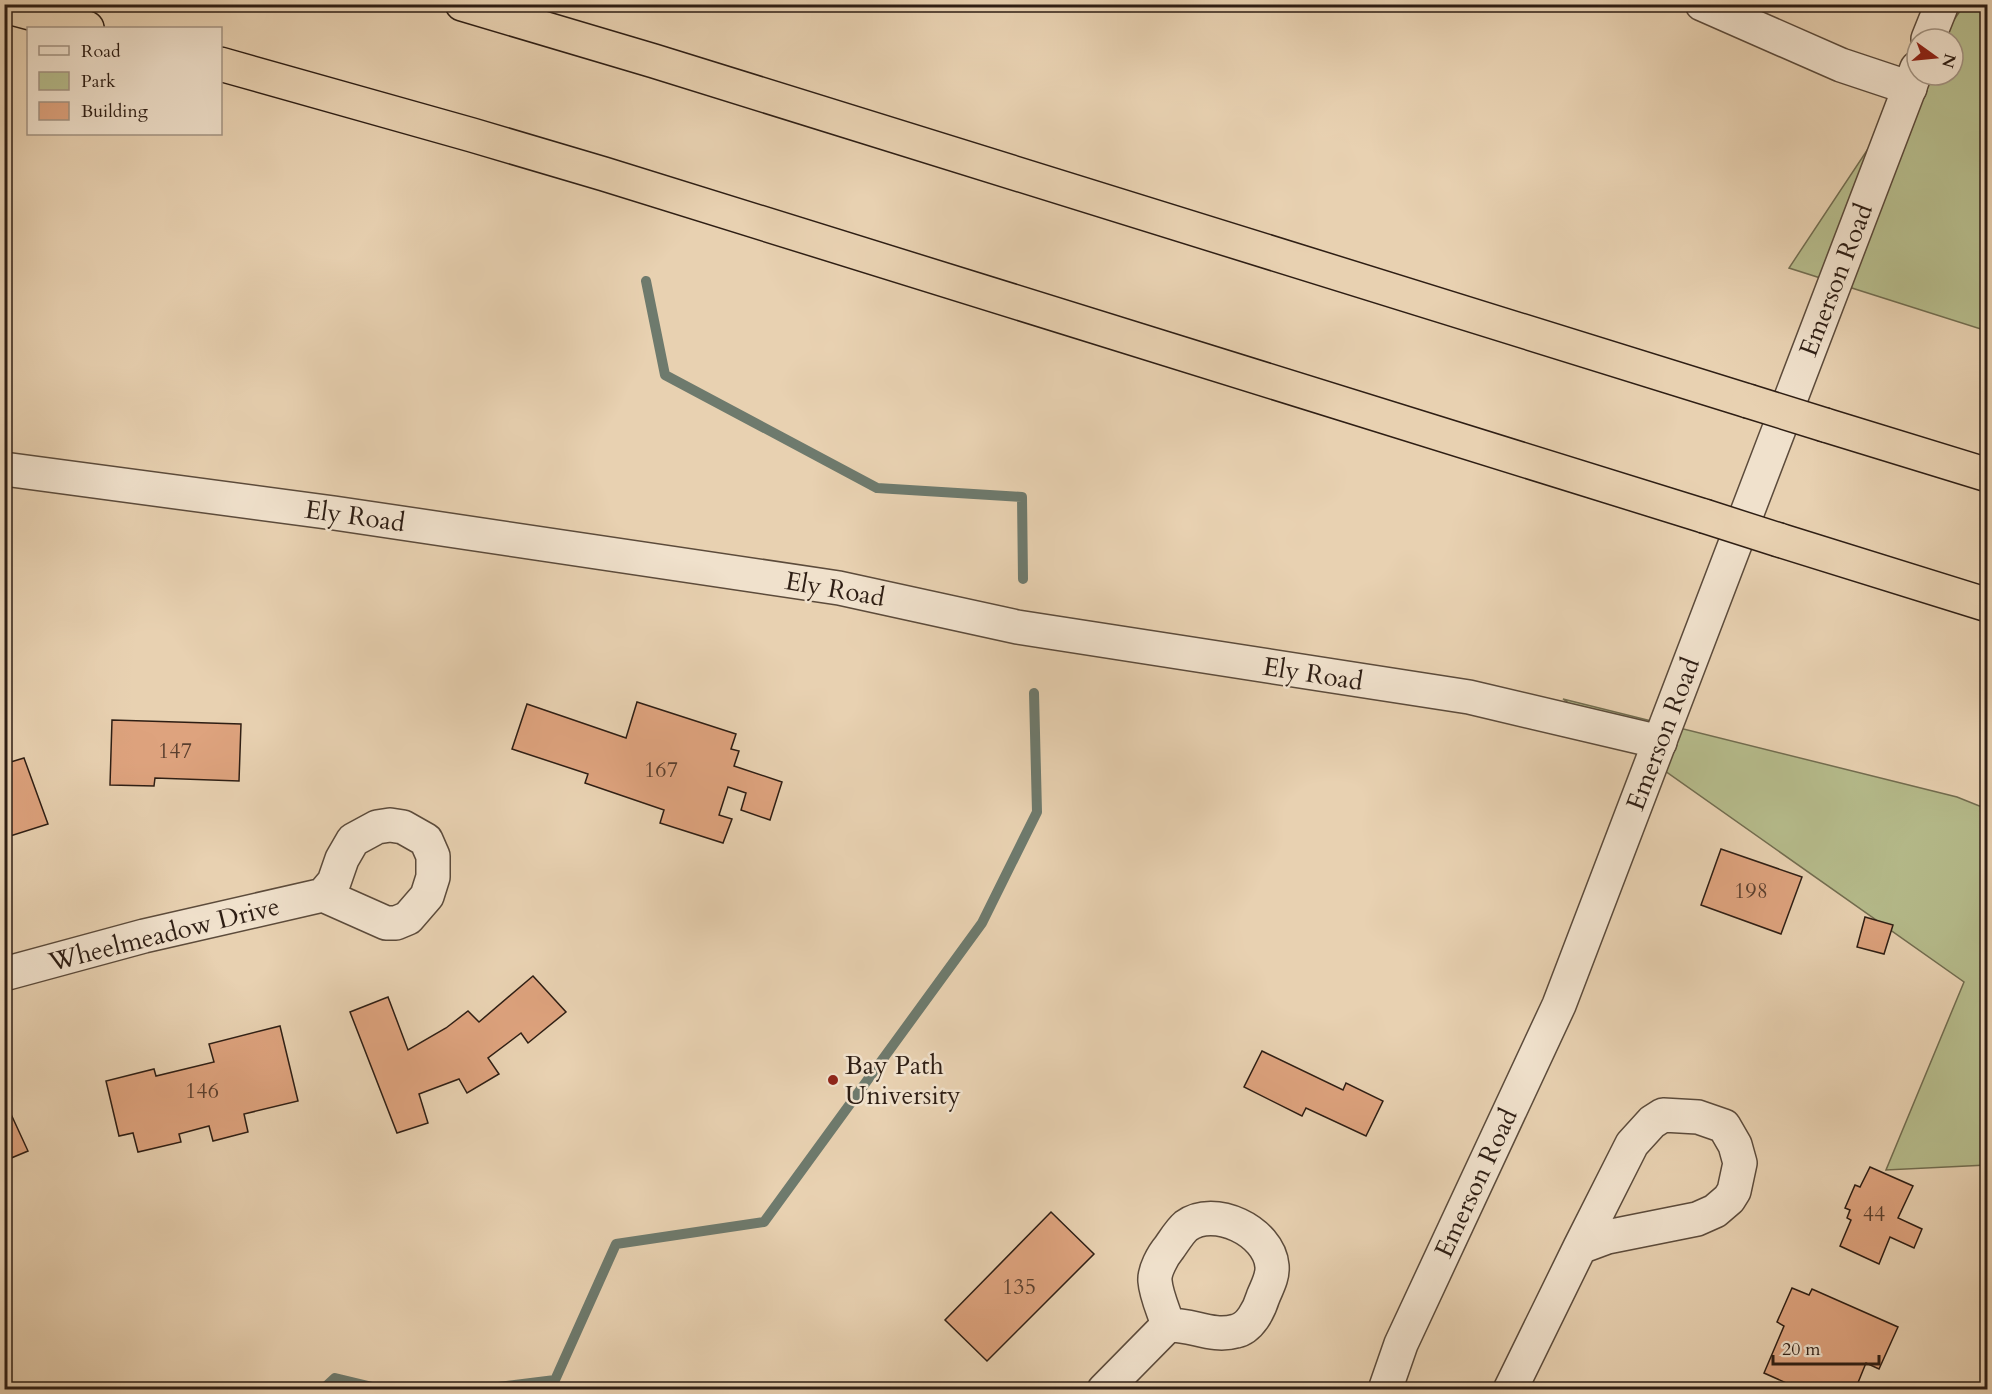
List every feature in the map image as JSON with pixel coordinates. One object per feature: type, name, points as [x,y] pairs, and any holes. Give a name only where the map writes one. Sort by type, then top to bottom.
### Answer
[{"type":"highway","points":[[462,4],[665,64],[1988,475]]},
{"type":"highway","points":[[4,6],[83,27]]},
{"type":"highway","points":[[222,65],[660,191],[1988,605]]},
{"type":"street","points":[[1702,4],[1841,65],[1905,77]]},
{"type":"street","points":[[1933,27],[1942,4]]},
{"type":"street","name":"Emerson Road","points":[[1384,1389],[1401,1344],[1559,1005],[1910,87]]},
{"type":"street","name":"Ely Road","points":[[4,469],[334,513],[839,588],[1017,627],[1469,698],[1660,742]]},
{"type":"street","name":"Wheelmeadow Drive","points":[[4,974],[144,936],[323,895]]},
{"type":"street","points":[[1509,1389],[1580,1247],[1632,1144],[1652,1122],[1664,1115],[1698,1117],[1724,1126],[1736,1145],[1740,1163],[1734,1191],[1729,1199],[1715,1211],[1697,1219],[1607,1237],[1580,1247]]},
{"type":"street","points":[[1104,1389],[1168,1325]]},
{"type":"green space","points":[[1964,5],[1987,5],[1987,331],[1789,268],[1909,87],[1965,87],[1965,27],[1949,27]]},
{"type":"green space","points":[[1563,699],[1957,797],[1987,809],[1987,1165],[1886,1170],[1964,982]]},
{"type":"building","points":[[637,702],[736,734],[731,749],[739,751],[734,766],[782,782],[770,820],[741,810],[746,793],[728,787],[719,815],[732,819],[723,843],[660,823],[664,810],[585,783],[588,774],[512,749],[527,704],[626,738]]},
{"type":"building","points":[[112,720],[241,724],[239,781],[155,778],[154,786],[110,785]]},
{"type":"building","points":[[24,758],[48,824],[4,838],[4,764]]},
{"type":"building","points":[[1721,849],[1802,877],[1781,934],[1701,905]]},
{"type":"building","points":[[1865,917],[1893,925],[1884,954],[1857,947]]},
{"type":"building","points":[[533,976],[566,1012],[528,1043],[521,1033],[488,1058],[499,1074],[467,1093],[459,1079],[419,1094],[428,1123],[397,1133],[350,1012],[388,997],[408,1050],[446,1028],[468,1011],[479,1022]]},
{"type":"building","points":[[280,1026],[298,1101],[244,1114],[248,1132],[213,1141],[209,1126],[179,1134],[181,1142],[138,1152],[133,1133],[119,1136],[106,1081],[154,1069],[156,1076],[214,1062],[209,1044]]},
{"type":"building","points":[[1262,1051],[1343,1090],[1346,1083],[1383,1101],[1366,1136],[1306,1108],[1302,1116],[1244,1087]]},
{"type":"building","points":[[4,1099],[28,1151],[4,1161]]},
{"type":"building","points":[[1870,1167],[1913,1186],[1898,1218],[1922,1229],[1914,1248],[1890,1237],[1879,1264],[1840,1246],[1851,1220],[1847,1218],[1850,1210],[1845,1208],[1855,1185],[1860,1187]]},
{"type":"building","points":[[1051,1212],[1094,1254],[987,1361],[945,1320]]},
{"type":"building","points":[[1792,1288],[1809,1295],[1812,1289],[1898,1327],[1879,1369],[1866,1363],[1855,1390],[1802,1390],[1764,1373],[1784,1326],[1777,1322]]},
{"type":"waterway","points":[[646,281],[665,375],[877,488],[1022,497],[1023,579]]},
{"type":"waterway","points":[[474,1390],[555,1380],[616,1244],[764,1222],[982,923],[1037,812],[1034,693]]},
{"type":"waterway","points":[[322,1390],[335,1378],[385,1390]]},
{"type":"place","name":"Bay Path University","points":[[833,1080]]}]
